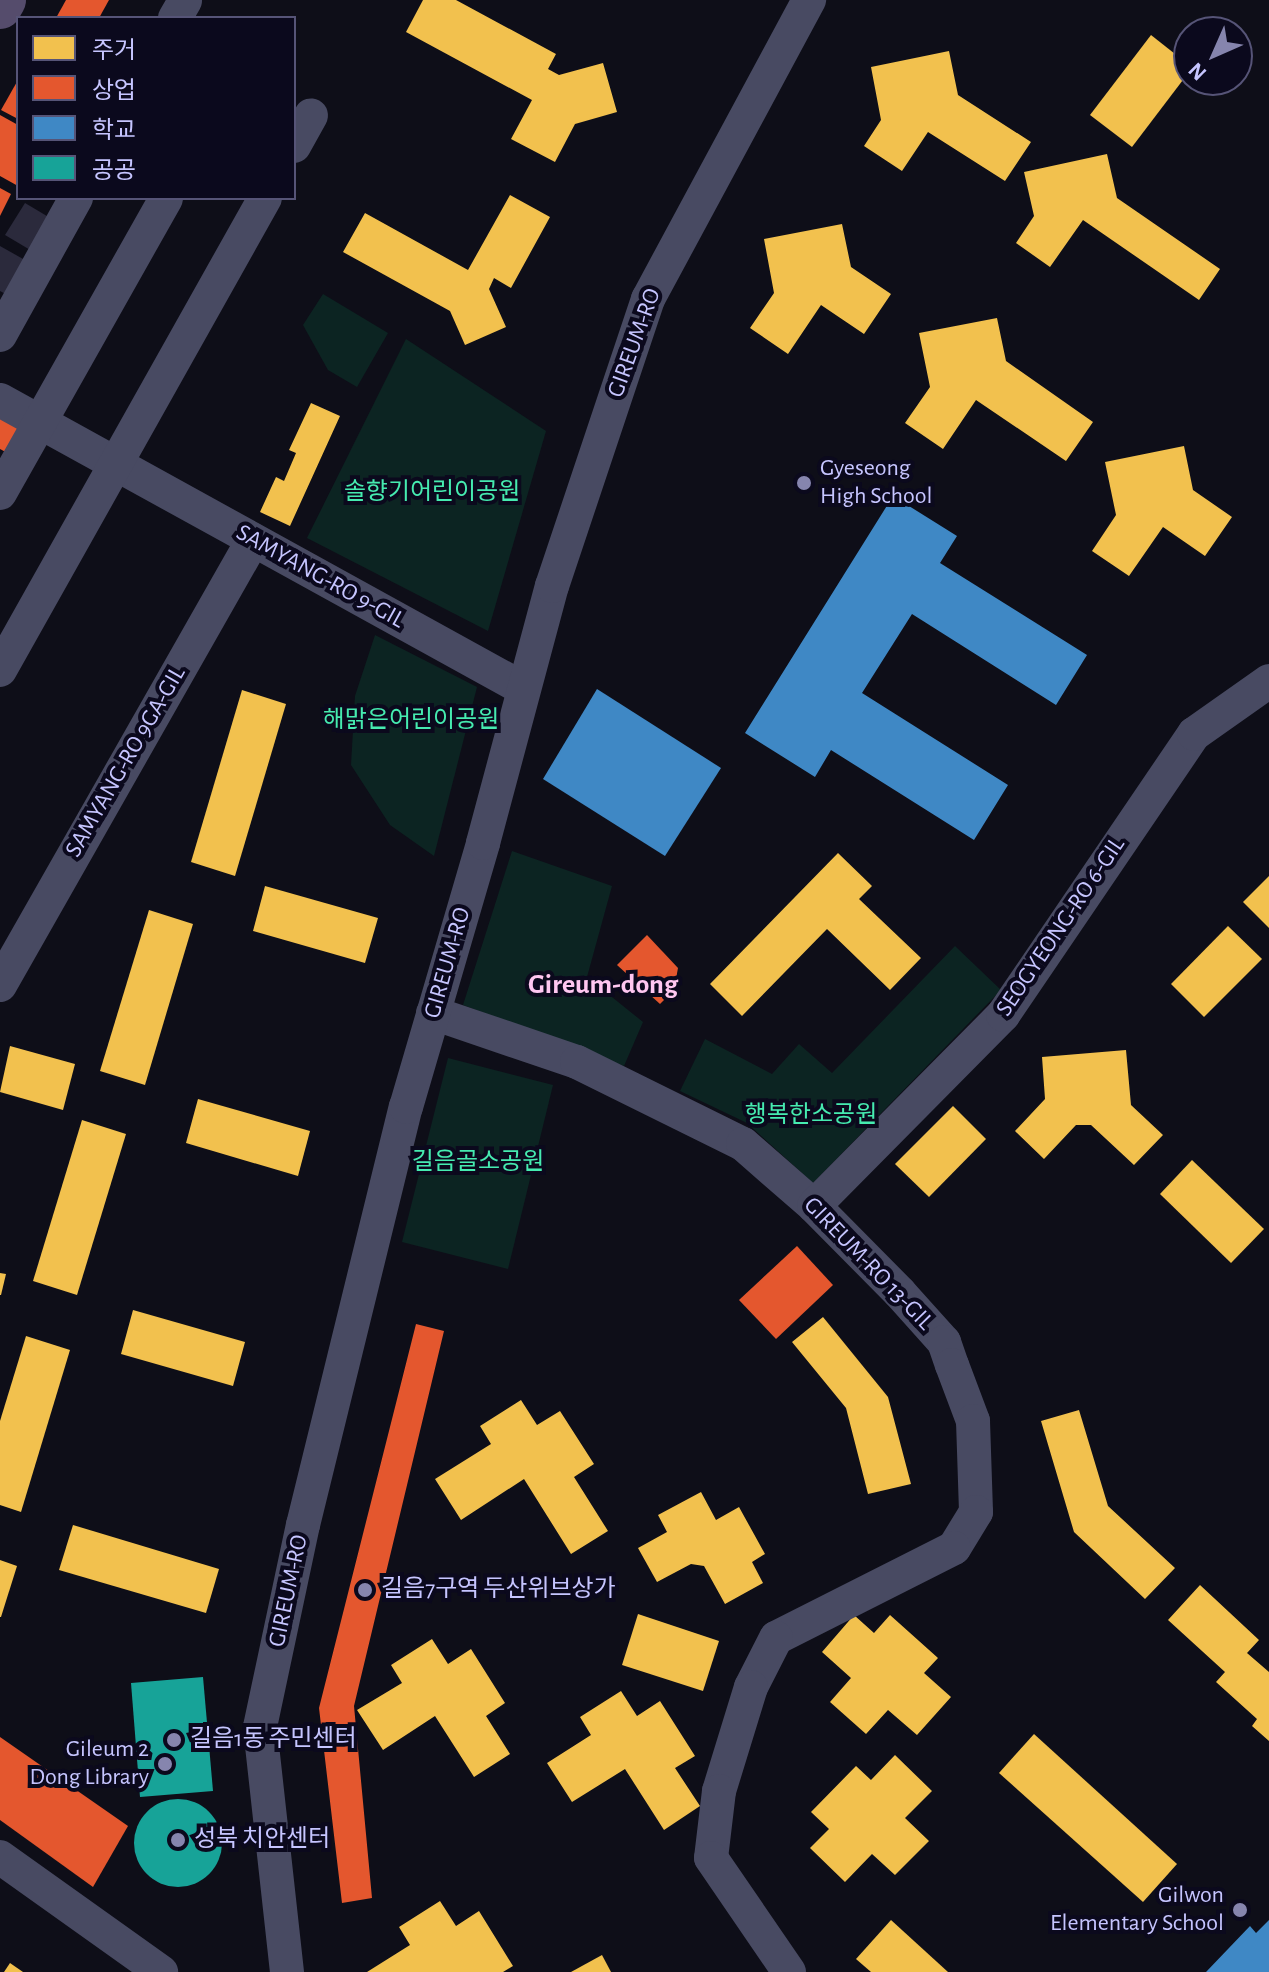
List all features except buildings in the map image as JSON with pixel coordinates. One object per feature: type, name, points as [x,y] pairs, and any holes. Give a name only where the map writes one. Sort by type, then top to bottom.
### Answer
[{"type":"main road","points":[[0,7],[4,0]]},
{"type":"street","name":"GIREUM-RO","points":[[287,1972],[260,1727],[303,1525],[406,1107],[552,586],[648,299],[809,0]]},
{"type":"street","points":[[296,142],[311,115]]},
{"type":"street","points":[[0,335],[75,200]]},
{"type":"street","points":[[0,493],[165,200]]},
{"type":"street","points":[[0,670],[264,200]]},
{"type":"street","name":"SAMYANG-RO 9-GIL","points":[[0,400],[524,689]]},
{"type":"street","name":"SAMYANG-RO 9GA-GIL","points":[[0,985],[253,540]]},
{"type":"street","name":"SEOGYEONG-RO 6-GIL","points":[[814,1206],[1003,1015],[1194,734],[1269,681]]},
{"type":"street","name":"GIREUM-RO 13-GIL","points":[[433,1013],[577,1062],[743,1144],[814,1206],[944,1342],[973,1421],[976,1512],[954,1548],[776,1638],[751,1687],[719,1791],[711,1858],[789,1972]]},
{"type":"street","points":[[0,1857],[161,1972]]},
{"type":"green space","points":[[323,294],[388,333],[357,387],[328,370],[303,325]]},
{"type":"green space","name":"솔향기어린이공원","points":[[406,339],[546,431],[488,631],[307,538]]},
{"type":"green space","name":"해맑은어린이공원","points":[[375,635],[477,687],[434,856],[390,825],[351,765],[355,696]]},
{"type":"green space","points":[[512,851],[612,886],[587,977],[643,1022],[624,1066],[463,1005]]},
{"type":"green space","name":"행복한소공원","points":[[955,946],[1001,990],[813,1183],[747,1123],[680,1091],[705,1039],[772,1074],[799,1044],[832,1073]]},
{"type":"green space","name":"길음골소공원","points":[[448,1058],[553,1085],[508,1269],[402,1242]]},
{"type":"place","name":"Gyeseong High School","points":[[804,483]]},
{"type":"place","name":"길음7구역 두산위브상가","points":[[365,1590]]},
{"type":"place","name":"길음1동 주민센터","points":[[174,1740]]},
{"type":"place","name":"Gileum 2 Dong Library","points":[[165,1764]]},
{"type":"place","name":"성북 치안센터","points":[[178,1840]]},
{"type":"place","name":"Gilwon Elementary School","points":[[1240,1910]]},
{"type":"district","name":"Gireum-dong","points":[[603,985]]}]
